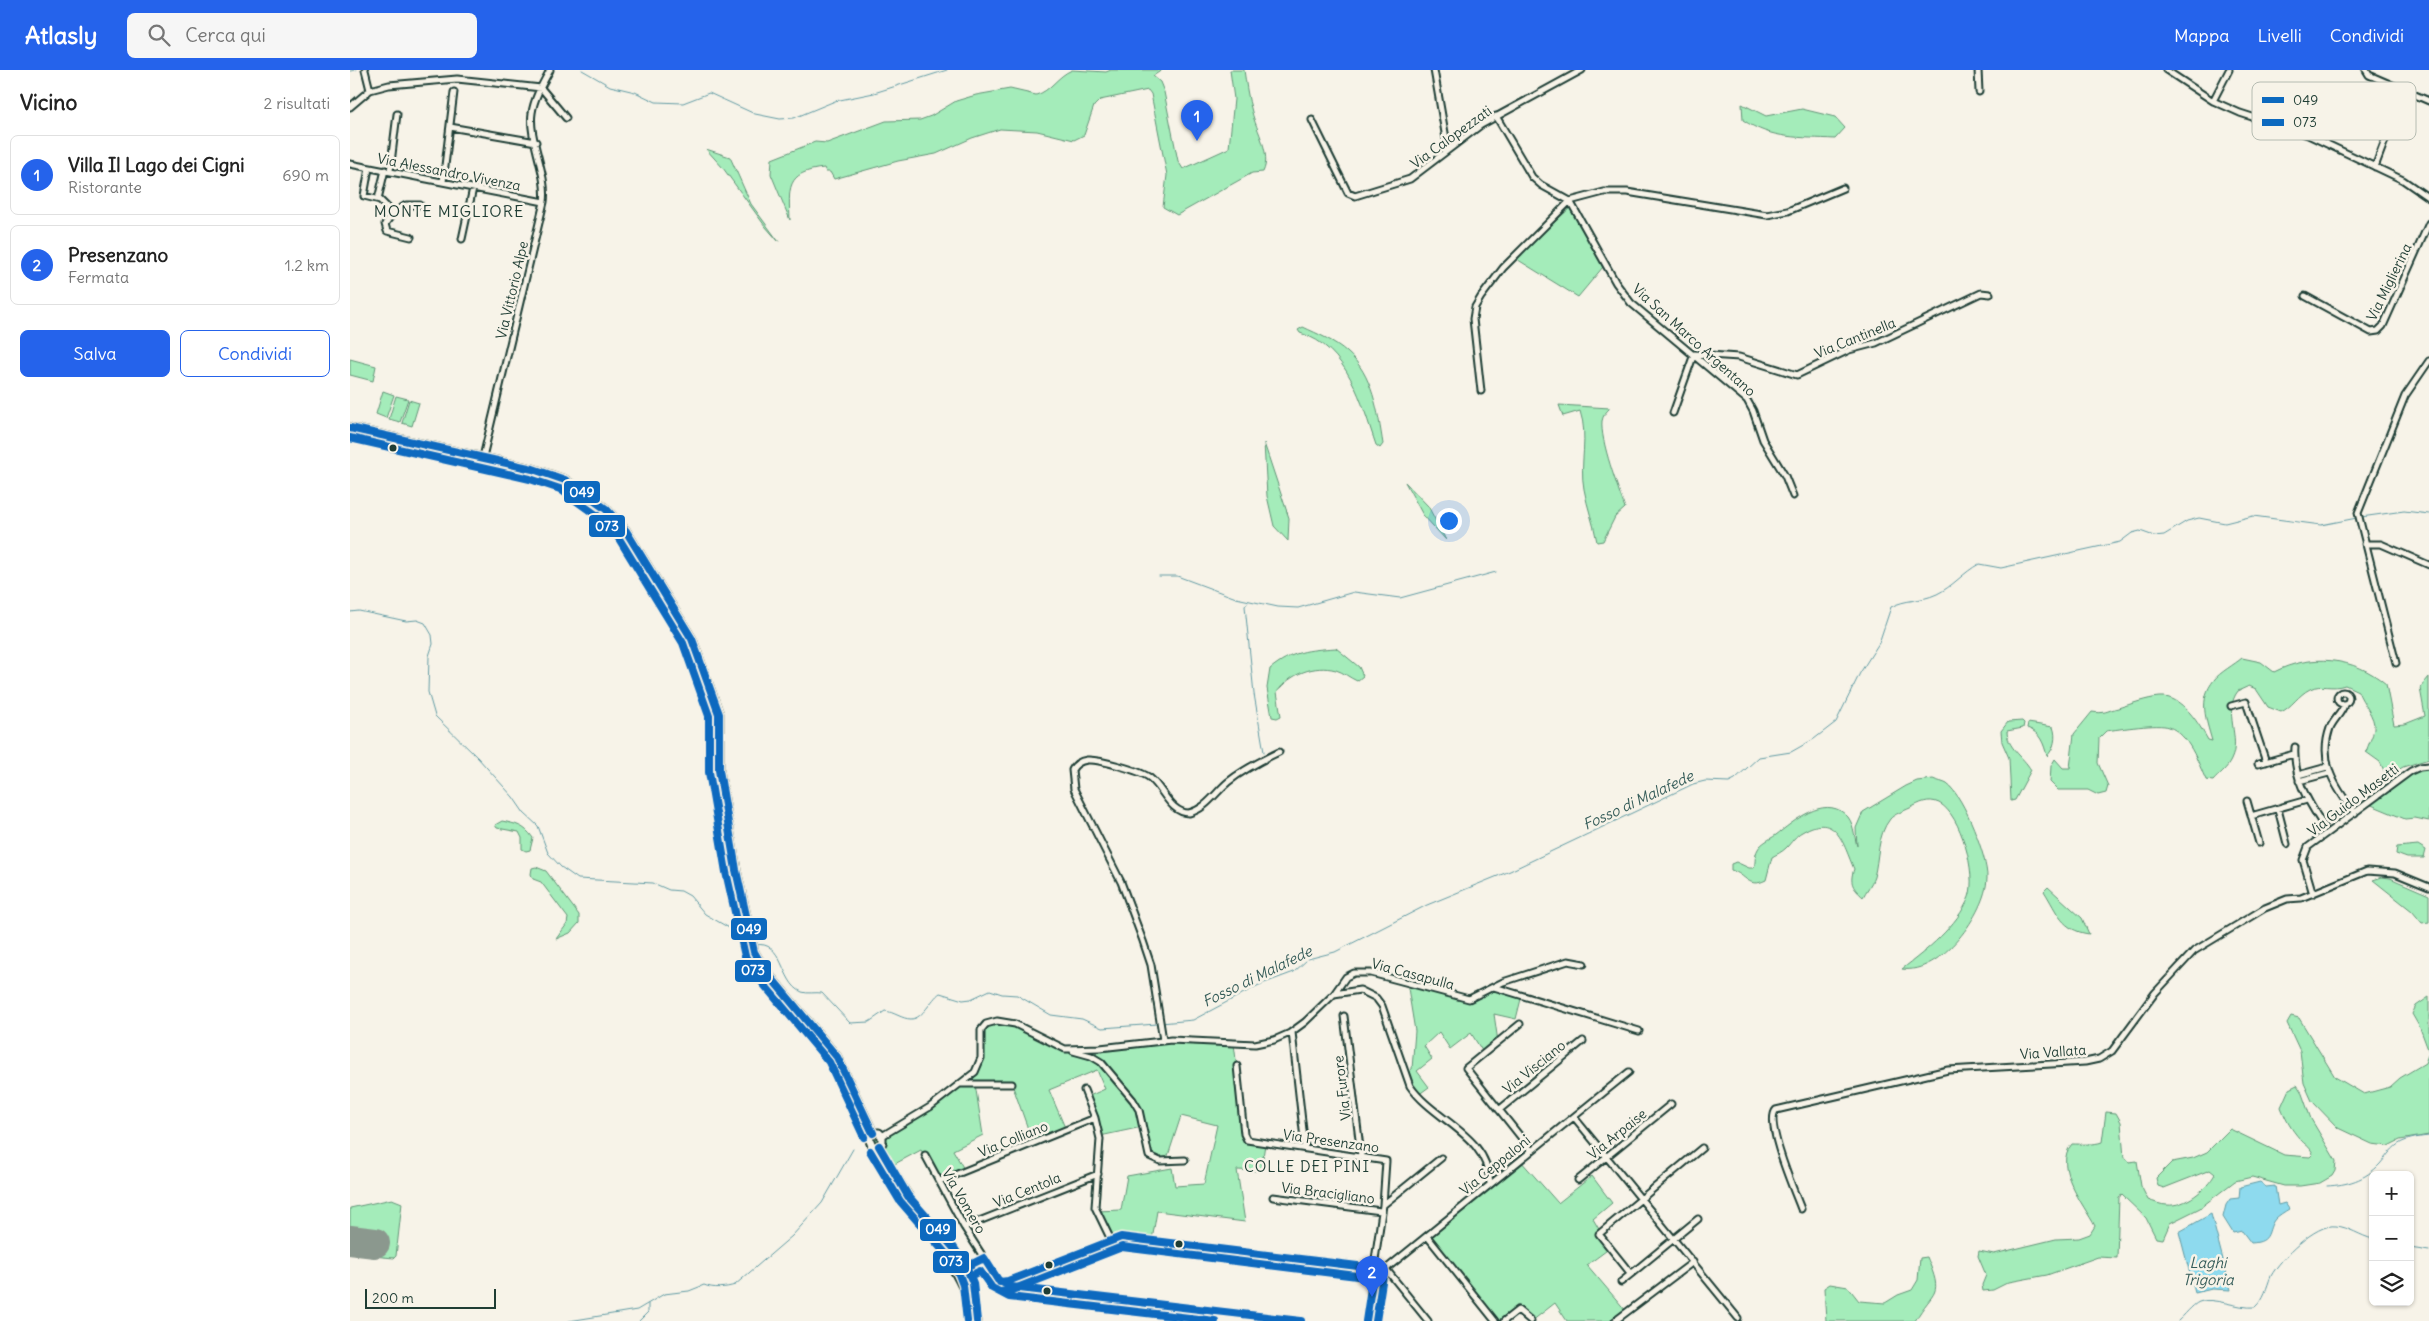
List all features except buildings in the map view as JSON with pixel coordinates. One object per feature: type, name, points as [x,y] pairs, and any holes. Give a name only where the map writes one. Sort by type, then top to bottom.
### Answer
[{"type":"main road","points":[[350,428],[483,457],[561,478],[600,503],[626,531],[683,622],[703,666],[718,708],[719,770],[752,945],[764,969],[837,1056],[873,1133]]},
{"type":"main road","points":[[873,1133],[879,1133],[882,1136],[882,1143],[879,1146]]},
{"type":"main road","points":[[873,1133],[869,1138],[869,1142],[872,1146],[879,1146]]},
{"type":"main road","points":[[879,1146],[895,1177],[946,1255],[977,1320]]},
{"type":"street","points":[[365,70],[370,90]]},
{"type":"street","name":"Via Vittorio Alpe","points":[[483,457],[544,202],[544,185],[532,114],[540,88],[550,70]]},
{"type":"street","points":[[1434,70],[1448,150]]},
{"type":"street","name":"Via Calopezzati","points":[[1312,120],[1348,193],[1352,196],[1410,179],[1471,132],[1496,116],[1582,70]]},
{"type":"street","points":[[1978,70],[1979,92]]},
{"type":"street","points":[[2166,70],[2213,101],[2252,116]]},
{"type":"street","points":[[2213,101],[2229,70]]},
{"type":"street","points":[[2366,70],[2368,74],[2386,82]]},
{"type":"street","points":[[350,108],[370,90],[388,85],[453,79],[540,88],[566,118]]},
{"type":"street","points":[[443,182],[454,92]]},
{"type":"street","points":[[2416,95],[2429,101]]},
{"type":"street","points":[[378,199],[387,171],[397,114]]},
{"type":"street","points":[[1496,116],[1532,177],[1541,185],[1570,201]]},
{"type":"street","points":[[450,127],[536,142]]},
{"type":"street","points":[[2319,140],[2408,183],[2429,198]]},
{"type":"street","points":[[2375,167],[2385,140]]},
{"type":"street","name":"Via Alessandro Vivenza","points":[[350,164],[544,202]]},
{"type":"street","points":[[369,168],[364,196],[378,199],[394,213]]},
{"type":"street","points":[[462,239],[474,188]]},
{"type":"street","points":[[1481,391],[1474,322],[1476,305],[1500,272],[1570,201],[1600,193],[1627,192],[1749,214],[1770,215],[1790,210],[1843,188]]},
{"type":"street","name":"Via San Marco Argentano","points":[[1570,201],[1627,298],[1750,404],[1762,436],[1785,476],[1793,496]]},
{"type":"street","points":[[411,236],[387,231],[385,224],[394,213],[406,205],[420,204]]},
{"type":"street","name":"Via Miglierina","points":[[2305,296],[2371,332],[2378,331],[2383,326],[2429,223]]},
{"type":"street","name":"Via Cantinella","points":[[1694,354],[1739,357],[1798,374],[1849,350],[1876,343],[1980,293],[1990,294]]},
{"type":"street","points":[[1673,413],[1694,354]]},
{"type":"street","points":[[2396,663],[2358,515],[2404,396],[2429,361]]},
{"type":"street","points":[[2365,544],[2383,545],[2429,566]]},
{"type":"street","points":[[2231,706],[2246,702],[2266,762]]},
{"type":"street","points":[[2344,705],[2329,732],[2326,750],[2328,770],[2334,784],[2355,813]]},
{"type":"street","points":[[2295,747],[2294,754],[2299,778],[2307,800],[2323,825]]},
{"type":"street","points":[[1163,1040],[1151,965],[1121,882],[1074,789],[1072,770],[1078,763],[1090,760],[1146,775],[1177,810],[1188,813],[1212,799],[1230,781],[1256,763],[1279,752]]},
{"type":"street","points":[[2258,764],[2294,754]]},
{"type":"street","name":"Via Guido Masetti","points":[[2313,894],[2304,866],[2305,851],[2412,770],[2429,766]]},
{"type":"street","points":[[2299,778],[2328,770]]},
{"type":"street","points":[[2251,816],[2307,800]]},
{"type":"street","points":[[2246,801],[2259,844]]},
{"type":"street","points":[[2278,808],[2287,844]]},
{"type":"street","name":"Via Vallata","points":[[1802,1209],[1778,1146],[1773,1114],[1776,1110],[1948,1070],[2076,1063],[2099,1059],[2117,1044],[2155,993],[2197,948],[2272,905],[2313,894],[2348,878],[2375,870],[2394,873],[2429,887]]},
{"type":"street","name":"Via Casapulla","points":[[1292,1032],[1334,994],[1346,977],[1362,972],[1374,973],[1466,999],[1475,998],[1494,986],[1569,961],[1584,964]]},
{"type":"street","points":[[1494,986],[1639,1031]]},
{"type":"street","points":[[1334,994],[1357,990],[1379,1000],[1410,1086],[1419,1097],[1475,1144],[1487,1166],[1490,1184]]},
{"type":"street","name":"Via Furore","points":[[1344,1016],[1361,1156]]},
{"type":"street","points":[[882,1136],[924,1111],[979,1067],[981,1030],[984,1025],[992,1021],[1015,1024],[1065,1049],[1097,1060],[1131,1097],[1139,1110],[1149,1156],[1160,1161],[1185,1160]]},
{"type":"street","points":[[1520,1024],[1466,1068],[1531,1150]]},
{"type":"street","points":[[1065,1049],[1100,1048],[1163,1040],[1255,1044],[1274,1040],[1292,1032],[1305,1148]]},
{"type":"street","name":"Via Visciano","points":[[1499,1110],[1583,1041]]},
{"type":"street","name":"Via Presenzano","points":[[1237,1066],[1246,1140],[1386,1161],[1383,1205],[1366,1321]]},
{"type":"street","name":"Via Ceppaloni","points":[[1386,1269],[1629,1072]]},
{"type":"street","points":[[960,1084],[1012,1084]]},
{"type":"street","points":[[1084,1090],[1095,1118],[1101,1145],[1095,1206],[1111,1240]]},
{"type":"street","name":"Via Arpaise","points":[[1578,1180],[1671,1104]]},
{"type":"street","points":[[1574,1116],[1738,1318]]},
{"type":"street","name":"Via Colliano","points":[[940,1181],[1095,1118]]},
{"type":"street","points":[[1631,1274],[1599,1234],[1702,1148]]},
{"type":"street","name":"Via Vomero","points":[[925,1155],[964,1227],[1000,1282]]},
{"type":"street","points":[[1383,1205],[1441,1158]]},
{"type":"street","name":"Via Centola","points":[[964,1227],[1098,1174]]},
{"type":"street","name":"Via Bracigliano","points":[[1273,1197],[1381,1211]]},
{"type":"street","points":[[913,1202],[955,1247],[966,1267],[973,1288],[977,1320]]},
{"type":"street","points":[[1621,1282],[1698,1219]]},
{"type":"street","points":[[1427,1236],[1495,1321]]},
{"type":"street","points":[[1000,1282],[1008,1282],[1121,1237],[1146,1239],[1386,1269],[1428,1321]]},
{"type":"street","points":[[966,1267],[984,1258]]},
{"type":"street","points":[[1615,1321],[1692,1262]]},
{"type":"street","points":[[1014,1287],[1015,1278]]},
{"type":"street","points":[[1000,1282],[1014,1287],[1301,1321]]},
{"type":"street","points":[[964,1291],[968,1292],[973,1288]]},
{"type":"street","points":[[1504,1321],[1518,1310],[1531,1321]]},
{"type":"green space","points":[[1072,70],[1106,72],[1111,70],[1162,70],[1153,76],[1160,82],[1164,92],[1178,161],[1183,169],[1229,148],[1234,99],[1230,70],[1244,70],[1254,119],[1265,150],[1266,158],[1263,172],[1252,173],[1177,215],[1163,207],[1167,175],[1151,94],[1148,90],[1100,100],[1094,106],[1084,135],[1074,140],[1037,131],[1000,129],[972,138],[936,154],[898,161],[834,179],[830,172],[826,172],[824,168],[802,173],[792,184],[790,191],[790,220],[771,174],[772,159],[815,142],[827,143],[886,121],[920,120],[931,116],[956,101],[976,95],[1010,89],[1036,95],[1046,90]]},
{"type":"green space","points":[[1742,104],[1766,116],[1802,109],[1835,117],[1845,128],[1835,139],[1776,134],[1765,131],[1743,120]]},
{"type":"green space","points":[[706,149],[730,157],[751,204],[779,242],[765,226],[723,168]]},
{"type":"green space","points":[[1571,207],[1603,267],[1578,297],[1515,258]]},
{"type":"green space","points":[[1303,327],[1342,348],[1356,361],[1363,371],[1376,407],[1383,444],[1380,448],[1376,445],[1351,379],[1330,351],[1316,340],[1300,333],[1298,330]]},
{"type":"green space","points":[[350,359],[376,366],[373,381],[350,375]]},
{"type":"green space","points":[[383,391],[394,395],[386,418],[376,414]]},
{"type":"green space","points":[[396,396],[408,399],[400,422],[389,419]]},
{"type":"green space","points":[[409,400],[419,403],[412,426],[402,423]]},
{"type":"green space","points":[[1559,405],[1610,408],[1603,417],[1602,430],[1610,464],[1625,508],[1615,517],[1603,541],[1597,542],[1584,489],[1584,431],[1580,411],[1563,416]]},
{"type":"green space","points":[[1264,443],[1289,518],[1288,541],[1274,526],[1267,496]]},
{"type":"green space","points":[[1405,482],[1428,506],[1446,540],[1423,515]]},
{"type":"green space","points":[[1336,648],[1359,667],[1363,676],[1357,681],[1339,671],[1328,668],[1303,672],[1289,680],[1277,692],[1281,716],[1277,718],[1272,717],[1267,688],[1270,669],[1293,655]]},
{"type":"green space","points":[[2242,658],[2261,662],[2274,672],[2288,666],[2317,660],[2346,663],[2360,668],[2386,684],[2394,725],[2405,724],[2425,716],[2420,688],[2429,677],[2429,759],[2403,767],[2387,777],[2380,762],[2366,752],[2374,729],[2371,715],[2358,691],[2345,685],[2314,687],[2302,694],[2281,712],[2268,707],[2256,689],[2249,686],[2238,691],[2234,699],[2232,716],[2234,752],[2227,766],[2213,781],[2206,780],[2192,750],[2182,736],[2169,727],[2157,726],[2106,731],[2099,738],[2098,763],[2108,786],[2106,793],[2098,795],[2088,790],[2058,790],[2050,782],[2051,766],[2055,759],[2063,768],[2070,768],[2074,734],[2092,712],[2105,712],[2139,701],[2160,697],[2168,698],[2176,701],[2189,712],[2208,740],[2212,741],[2205,710],[2206,695],[2216,677]]},
{"type":"green space","points":[[2022,721],[2024,723],[2023,728],[2007,731],[2008,737],[2012,747],[2031,770],[2015,800],[2011,801],[2009,758],[2002,742],[2001,731],[2008,722]]},
{"type":"green space","points":[[2028,723],[2053,727],[2054,743],[2047,756],[2038,735],[2027,728]]},
{"type":"green space","points":[[2429,769],[2429,821],[2415,818],[2405,819],[2369,804],[2416,770]]},
{"type":"green space","points":[[1933,779],[1947,784],[1961,801],[1974,828],[1984,857],[1987,878],[1985,892],[1970,924],[1945,952],[1931,962],[1917,968],[1902,969],[1931,946],[1957,918],[1969,897],[1971,887],[1969,860],[1960,832],[1947,809],[1939,803],[1931,801],[1917,804],[1890,819],[1883,832],[1874,877],[1863,897],[1853,885],[1854,869],[1842,841],[1837,833],[1823,825],[1800,833],[1784,849],[1772,857],[1766,880],[1755,883],[1751,882],[1731,870],[1731,864],[1736,862],[1749,868],[1754,868],[1756,854],[1761,845],[1809,812],[1827,807],[1836,809],[1848,817],[1857,846],[1856,828],[1863,812],[1906,786],[1917,781]]},
{"type":"green space","points":[[502,821],[519,826],[530,834],[533,838],[530,850],[522,849],[522,838],[519,832],[497,828],[495,825]]},
{"type":"green space","points":[[2418,845],[2426,850],[2424,858],[2407,858],[2396,854],[2397,847]]},
{"type":"green space","points":[[536,867],[546,871],[579,915],[579,923],[570,933],[556,939],[567,924],[568,918],[541,882],[533,879],[531,874],[532,868]]},
{"type":"green space","points":[[2382,877],[2390,878],[2429,895],[2429,922],[2422,923],[2412,911],[2373,880]]},
{"type":"green space","points":[[2048,887],[2082,918],[2089,934],[2072,929],[2061,919],[2044,891]]},
{"type":"green space","points":[[1407,982],[1469,999],[1494,987],[1522,995],[1516,1019],[1494,1014],[1498,1042],[1484,1054],[1471,1033],[1450,1049],[1439,1032],[1424,1046],[1432,1059],[1417,1071],[1429,1087],[1418,1095],[1405,1074],[1412,1069],[1415,1031]]},
{"type":"green space","points":[[2429,997],[2429,1052],[2420,1028],[2412,1014],[2416,1006]]},
{"type":"green space","points":[[2291,1016],[2299,1018],[2335,1077],[2364,1094],[2390,1087],[2400,1078],[2425,1063],[2429,1052],[2429,1135],[2400,1140],[2388,1146],[2372,1144],[2338,1128],[2312,1101],[2304,1083],[2300,1051],[2287,1023]]},
{"type":"green space","points":[[1009,1022],[1065,1049],[1163,1040],[1234,1044],[1246,1140],[1265,1144],[1261,1171],[1237,1170],[1245,1222],[1157,1211],[1152,1240],[1121,1237],[1111,1240],[1096,1211],[1121,1210],[1127,1176],[1172,1168],[1175,1186],[1204,1184],[1217,1125],[1181,1116],[1166,1162],[1151,1158],[1142,1127],[1100,1136],[1087,1097],[1105,1089],[1097,1070],[1049,1090],[1066,1130],[1033,1143],[1012,1084],[975,1084],[983,1135],[953,1150],[965,1171],[940,1181],[921,1150],[889,1167],[869,1138],[876,1132],[882,1136],[980,1069],[980,1033],[988,1023]]},
{"type":"green space","points":[[2297,1085],[2311,1119],[2336,1161],[2335,1171],[2332,1176],[2320,1183],[2300,1186],[2284,1186],[2252,1177],[2235,1181],[2200,1208],[2170,1223],[2163,1239],[2156,1238],[2146,1218],[2122,1195],[2119,1197],[2117,1258],[2098,1257],[2047,1275],[2009,1282],[1993,1290],[1983,1291],[1982,1285],[1986,1275],[1978,1256],[1979,1251],[1994,1254],[2056,1239],[2079,1238],[2090,1234],[2095,1226],[2072,1185],[2066,1163],[2067,1153],[2072,1144],[2102,1142],[2106,1112],[2116,1113],[2121,1122],[2124,1158],[2129,1162],[2137,1161],[2141,1186],[2148,1200],[2174,1205],[2195,1196],[2215,1174],[2210,1170],[2164,1188],[2158,1186],[2156,1178],[2172,1162],[2193,1158],[2207,1152],[2230,1129],[2284,1155],[2310,1157],[2313,1154],[2312,1151],[2291,1128],[2281,1107],[2289,1089]]},
{"type":"green space","points":[[1520,1160],[1558,1203],[1592,1176],[1612,1203],[1593,1219],[1610,1248],[1587,1265],[1627,1312],[1615,1321],[1567,1321],[1555,1303],[1532,1321],[1521,1311],[1504,1321],[1495,1321],[1427,1236]]},
{"type":"green space","points":[[392,1199],[402,1203],[396,1256],[394,1258],[350,1254],[350,1208]]},
{"type":"green space","points":[[1927,1257],[1936,1287],[1932,1297],[1915,1321],[1826,1321],[1824,1288],[1830,1284],[1848,1287],[1859,1301],[1885,1303],[1898,1295],[1912,1290],[1918,1280],[1920,1258]]},
{"type":"water","points":[[2260,1182],[2266,1187],[2275,1186],[2278,1205],[2285,1203],[2289,1209],[2275,1219],[2266,1238],[2251,1243],[2242,1231],[2233,1233],[2223,1217],[2226,1205],[2230,1199],[2239,1198],[2240,1187]]},
{"type":"water","name":"Laghi Trigoria","points":[[2211,1214],[2231,1290],[2212,1289],[2195,1293],[2179,1232]]},
{"type":"waterway","points":[[350,71],[356,70]]},
{"type":"waterway","points":[[582,70],[610,86],[635,92],[656,102],[683,103],[709,93],[755,114],[780,119],[794,118],[835,101],[874,93],[947,70]]},
{"type":"waterway","name":"Fosso di Malafede","points":[[2361,517],[2404,511],[2429,514]]},
{"type":"waterway","name":"Fosso di Malafede","points":[[1161,1023],[1193,1020],[1259,985],[1294,972],[1308,959],[1335,952],[1427,905],[1510,871],[1693,784],[1705,781],[1729,782],[1735,779],[1759,757],[1791,752],[1814,739],[1836,722],[1860,673],[1879,643],[1891,607],[1896,604],[1937,594],[1979,564],[2001,568],[2120,542],[2132,533],[2140,531],[2154,536],[2164,535],[2187,521],[2199,518],[2225,523],[2253,516],[2321,525],[2357,518]]},
{"type":"waterway","points":[[1159,576],[1177,576],[1236,598],[1278,607],[1298,608],[1354,592],[1400,598],[1496,572]]},
{"type":"waterway","points":[[1248,602],[1245,606],[1254,694],[1264,752]]},
{"type":"waterway","points":[[350,612],[359,611],[406,621],[417,620],[425,623],[432,635],[433,644],[429,656],[428,692],[435,716],[478,758],[513,797],[524,813],[538,826],[548,853],[561,867],[578,879],[653,883],[669,890],[681,891],[690,896],[705,914],[731,929],[743,948],[751,946]]},
{"type":"waterway","points":[[755,945],[764,945],[777,955],[789,980],[795,987],[804,993],[822,993],[850,1023],[869,1022],[885,1011],[911,1019],[919,1016],[940,993],[963,1000],[971,999],[990,990],[1002,994],[1017,995],[1051,1015],[1082,1019],[1102,1028],[1157,1024]]},
{"type":"waterway","points":[[2327,1186],[2349,1183],[2362,1178],[2380,1164],[2398,1144],[2429,1136]]},
{"type":"waterway","points":[[569,1321],[637,1310],[664,1294],[689,1291],[704,1285],[720,1288],[735,1285],[792,1236],[822,1203],[853,1149]]},
{"type":"waterway","points":[[2178,1321],[2199,1302],[2204,1301],[2218,1301],[2255,1307],[2263,1296],[2271,1276],[2282,1261],[2299,1244],[2319,1230],[2336,1226],[2369,1238]]},
{"type":"waterway","points":[[2414,1249],[2429,1251]]},
{"type":"waterway","points":[[639,1321],[648,1312],[648,1304]]},
{"type":"runway","points":[[350,1240],[375,1243]]},
{"type":"transit line","name":"049","points":[[350,428],[533,469],[565,480],[606,509],[626,531],[692,639],[719,714],[719,770],[736,870],[754,952],[764,969],[837,1057],[873,1133]]},
{"type":"transit line","name":"073","points":[[350,438],[530,479],[560,489],[599,517],[618,537],[683,643],[709,716],[709,772],[726,872],[745,956],[756,975],[829,1062],[864,1137]]},
{"type":"transit line","name":"049","points":[[879,1146],[908,1196],[954,1248],[967,1268],[973,1283],[977,1321]]},
{"type":"transit line","name":"073","points":[[870,1151],[900,1201],[946,1254],[958,1272],[963,1285],[967,1321]]},
{"type":"transit line","name":"049","points":[[1000,1282],[1008,1281],[1121,1237],[1374,1268]]},
{"type":"transit line","name":"073","points":[[1001,1292],[1012,1290],[1122,1247],[1373,1278]]},
{"type":"transit line","name":"049","points":[[966,1267],[984,1258],[998,1280],[1011,1287],[1301,1321]]},
{"type":"transit line","name":"049","points":[[1366,1321],[1374,1268]]},
{"type":"transit line","name":"073","points":[[1376,1321],[1384,1269]]},
{"type":"transit line","name":"073","points":[[970,1276],[980,1271],[992,1288],[1009,1297],[1215,1321]]},
{"type":"place","name":"Villa Il Lago dei Cigni","points":[[1197,141]]},
{"type":"place","name":"Presenzano","points":[[1372,1297]]},
{"type":"district","name":"MONTE MIGLIORE","points":[[449,211]]},
{"type":"district","name":"COLLE DEI PINI","points":[[1307,1166]]}]
